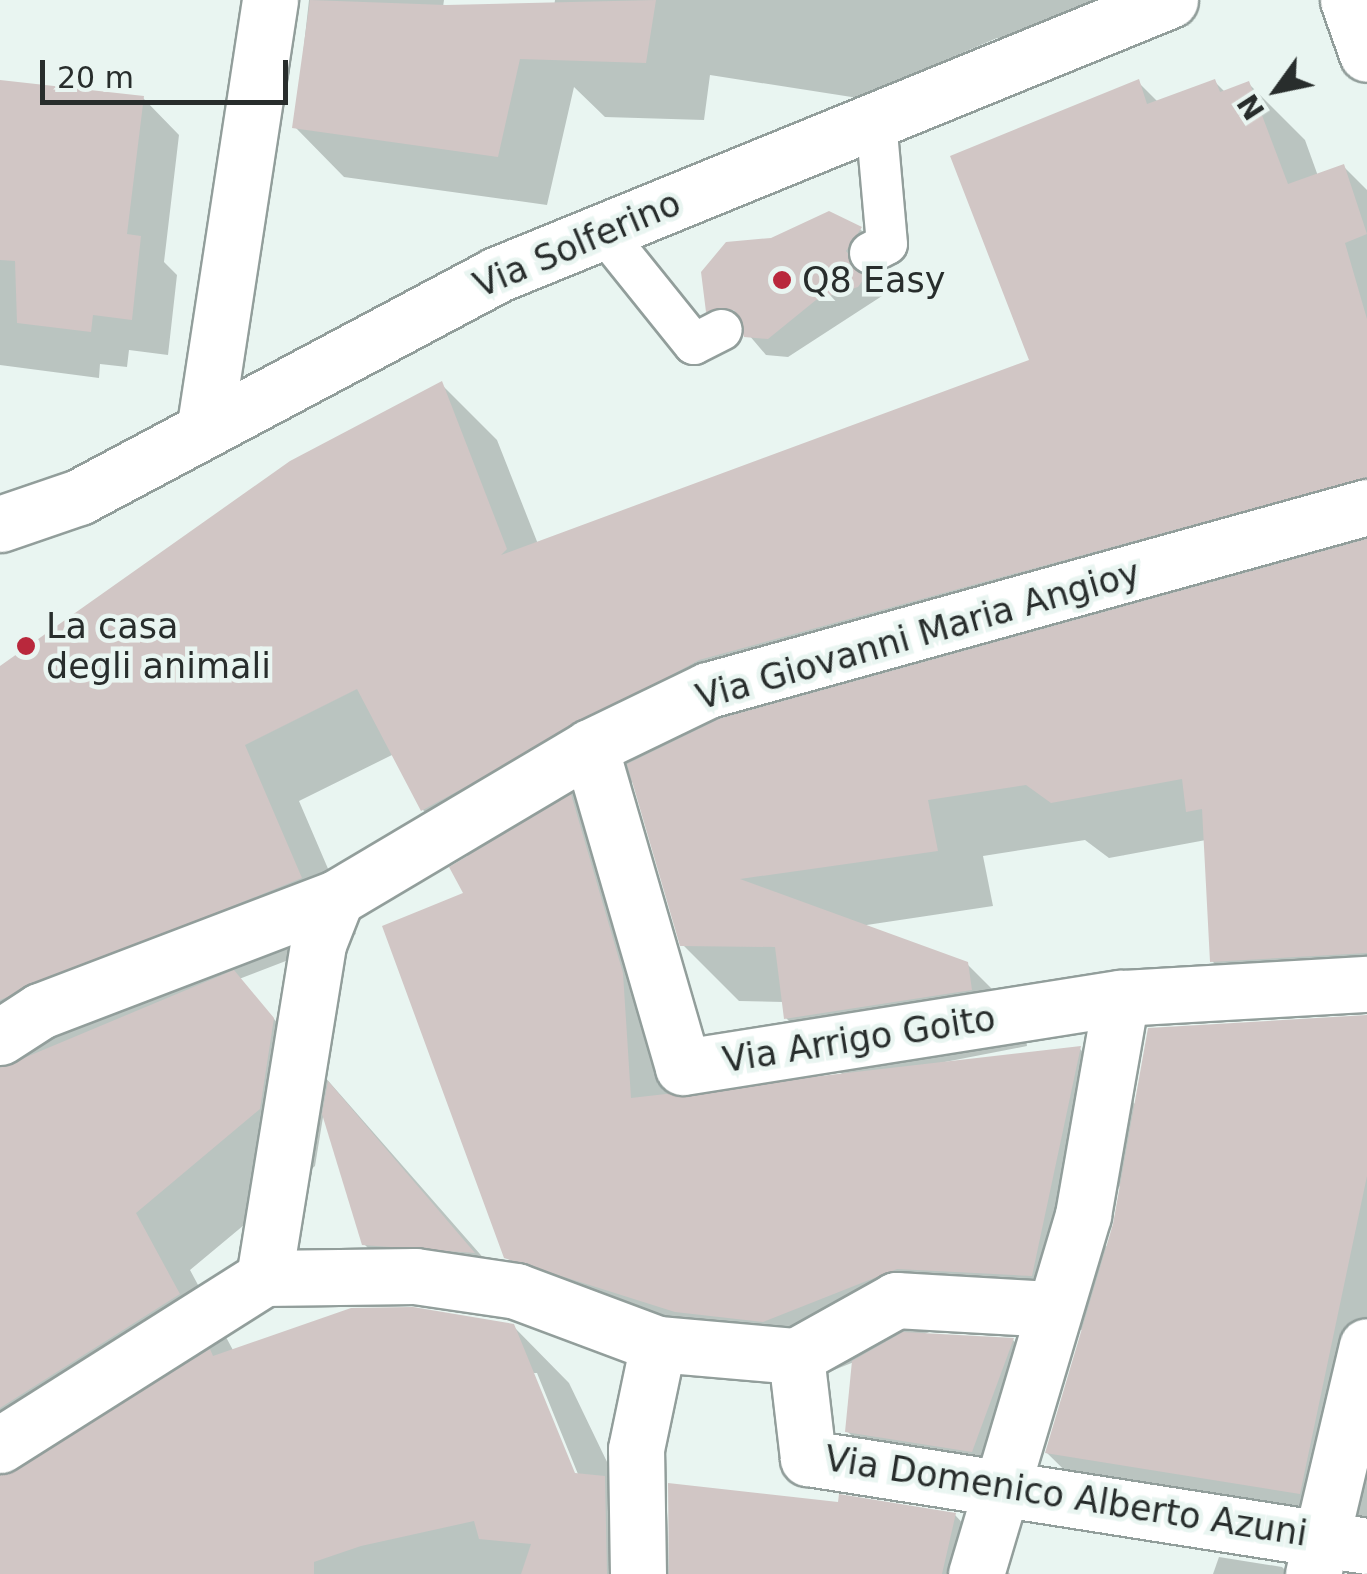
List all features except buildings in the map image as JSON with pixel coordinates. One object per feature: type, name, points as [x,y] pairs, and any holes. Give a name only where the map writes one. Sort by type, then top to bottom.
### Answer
[{"type":"street","points":[[205,425],[270,0]]},
{"type":"street","name":"Via Solferino","points":[[0,524],[79,497],[205,425],[496,275],[1170,0]]},
{"type":"street","points":[[1348,0],[1367,54]]},
{"type":"street","points":[[0,554],[79,497]]},
{"type":"street","name":"Via Giovanni Maria Angioy","points":[[0,1037],[40,1011],[336,898],[590,747],[708,690],[1367,506]]},
{"type":"street","name":"Via Arrigo Goito","points":[[590,747],[683,1067],[1120,998],[1367,984]]},
{"type":"street","points":[[264,1278],[318,944],[336,898]]},
{"type":"street","points":[[976,1574],[1083,1215],[1120,998]]},
{"type":"street","points":[[0,1445],[264,1278],[415,1276],[516,1291],[658,1344],[796,1356],[896,1300],[1054,1309]]},
{"type":"street","points":[[638,1574],[636,1448],[658,1344]]},
{"type":"street","points":[[1336,1552],[1367,1346]]},
{"type":"street","name":"Via Domenico Alberto Azuni","points":[[796,1356],[808,1458],[1336,1552]]},
{"type":"lane","points":[[870,252],[888,244],[876,120]]},
{"type":"lane","points":[[603,231],[694,344],[722,330]]},
{"type":"place","name":"Q8 Easy","points":[[782,280]]},
{"type":"place","name":"La casa degli animali","points":[[26,646]]}]
